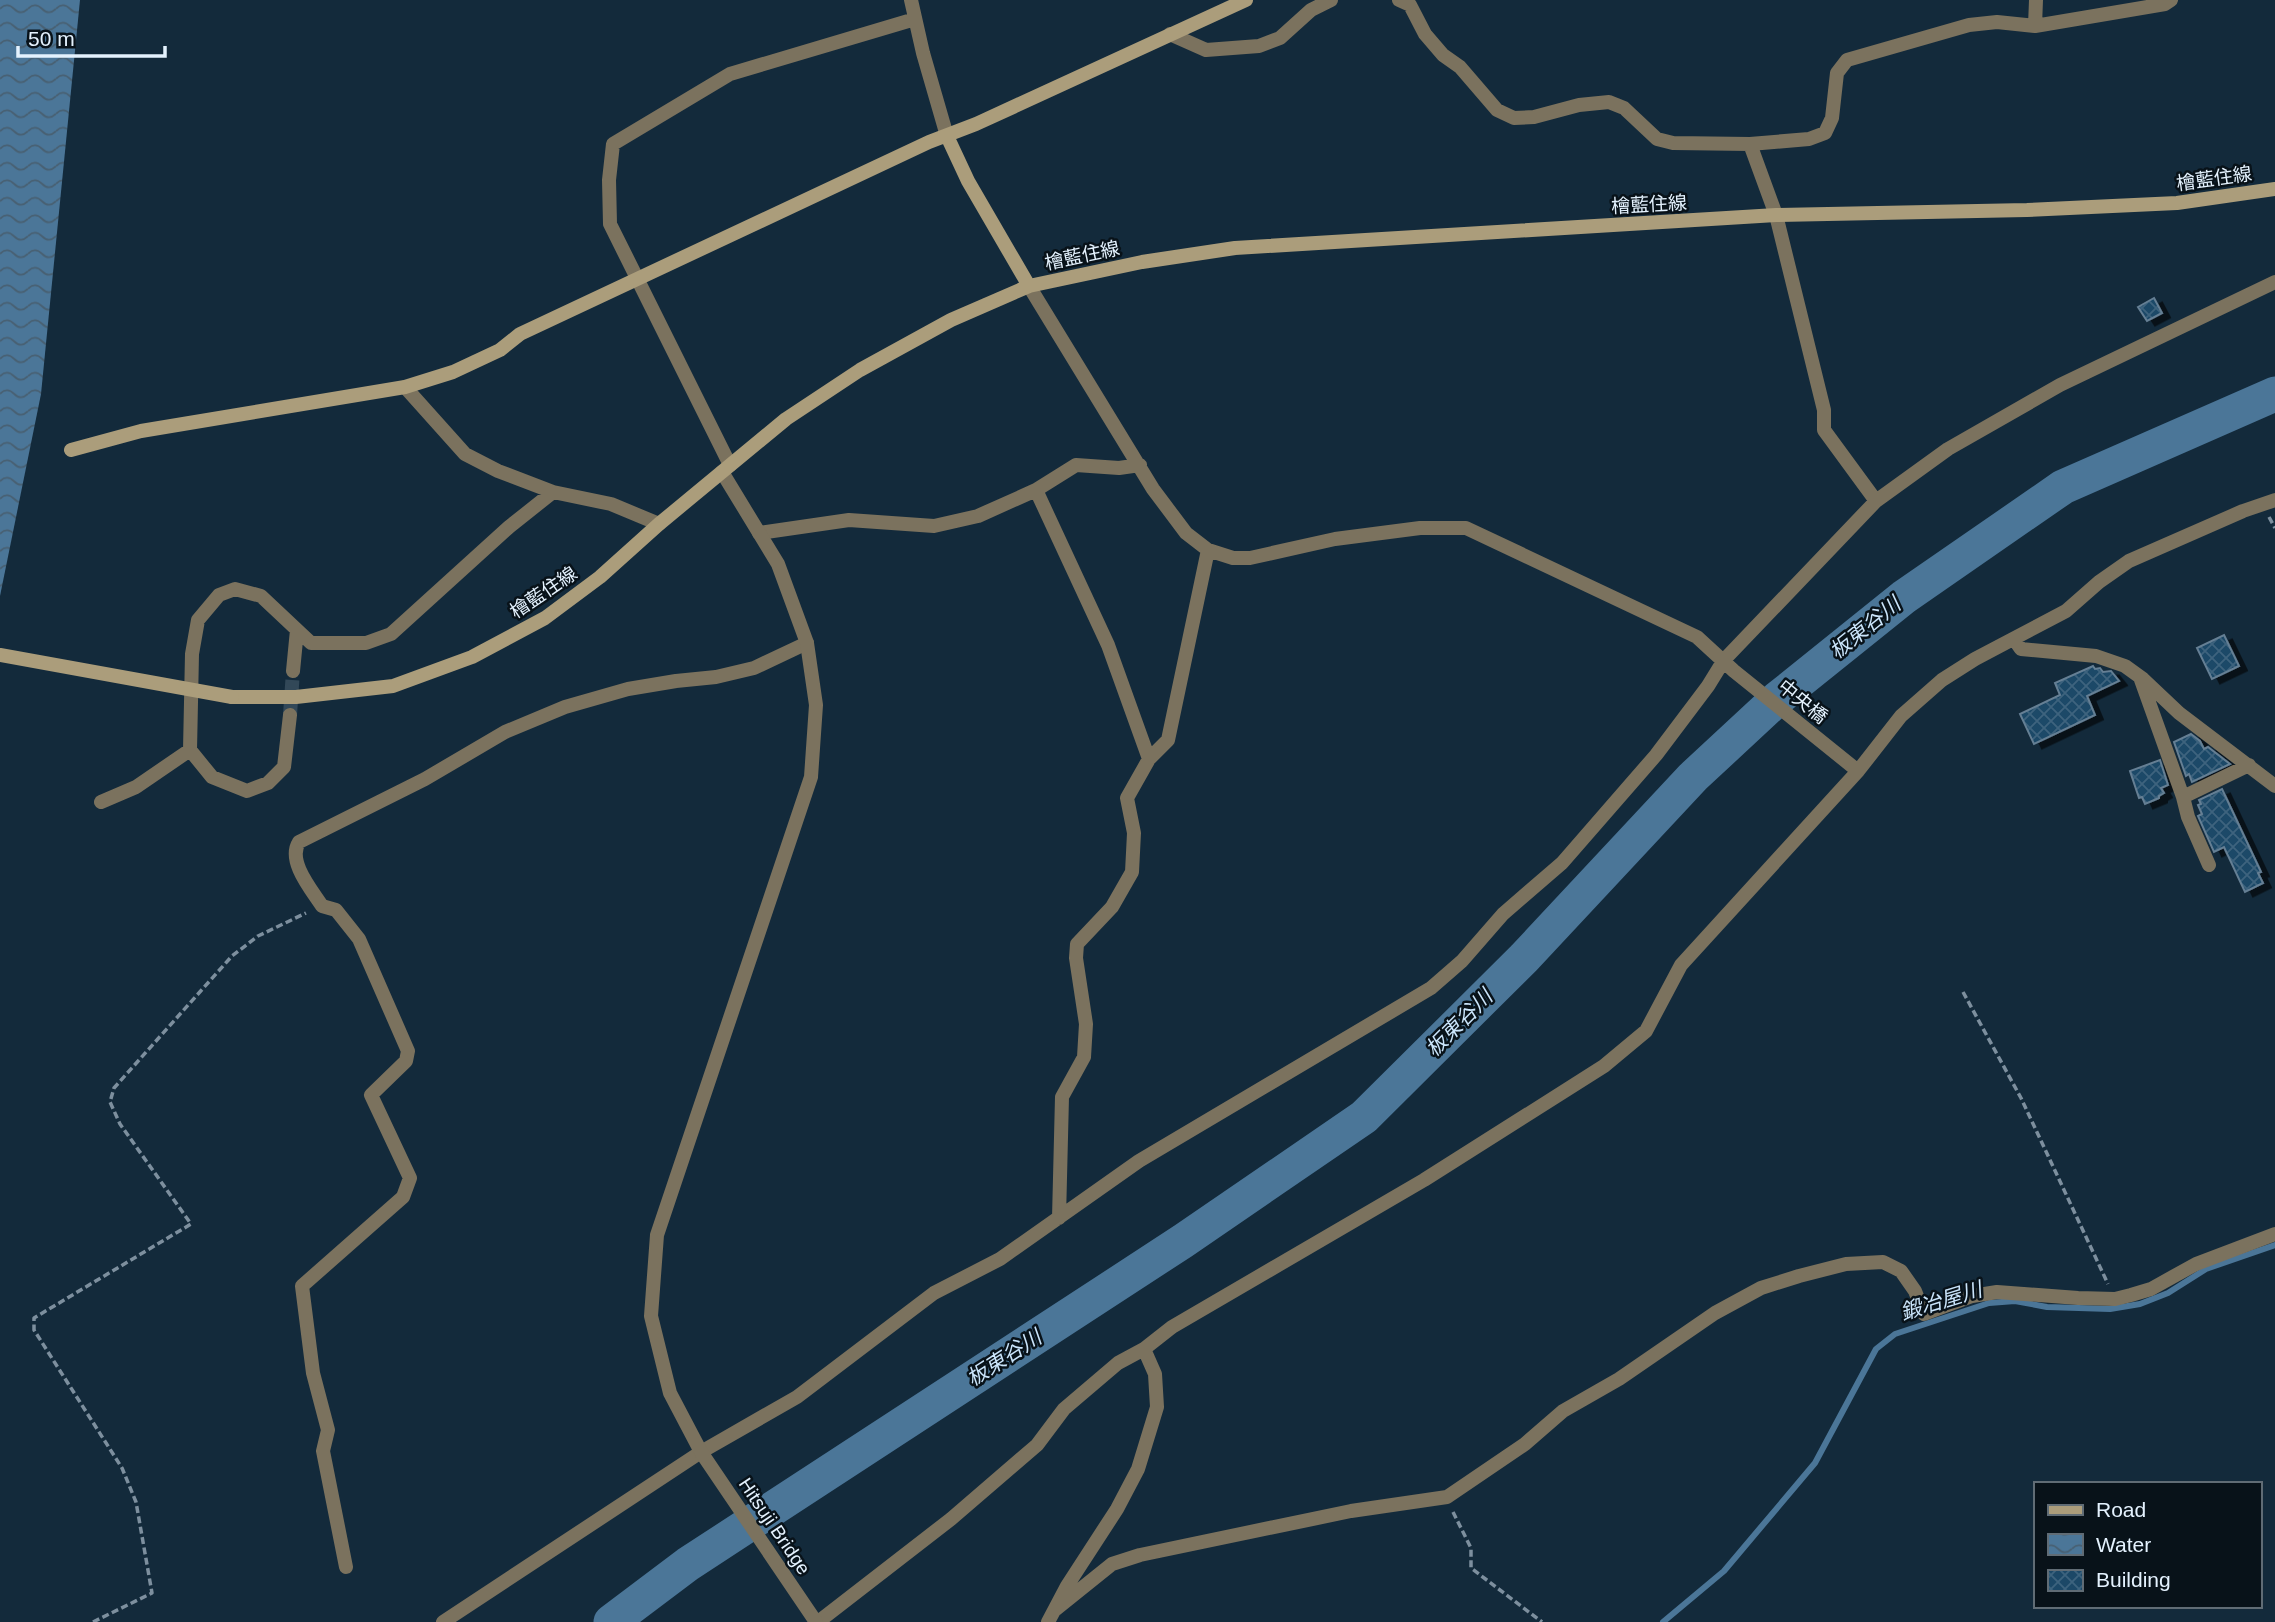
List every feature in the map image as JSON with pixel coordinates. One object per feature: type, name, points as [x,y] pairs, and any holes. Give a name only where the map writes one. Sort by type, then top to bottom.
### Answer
[{"type":"main road","points":[[71,450],[141,431],[405,387],[453,372],[500,350],[520,334],[929,142],[1246,0]]},
{"type":"main road","name":"檜藍住線","points":[[947,136],[968,181],[1029,286]]},
{"type":"main road","name":"檜藍住線","points":[[0,655],[232,697],[296,697],[393,687],[472,657],[545,618],[600,576],[786,419],[860,370],[951,320],[1029,286],[1142,262],[1235,248],[1776,215],[2027,210],[2178,203],[2275,189]]},
{"type":"street","points":[[911,0],[947,136]]},
{"type":"street","points":[[1170,34],[1206,50],[1259,47],[1280,38],[1311,10],[1331,0]]},
{"type":"street","points":[[2035,0],[2035,26]]},
{"type":"street","points":[[1409,2],[1425,34],[1443,55],[1460,67],[1497,110],[1514,118],[1534,117],[1579,105],[1609,102],[1624,108],[1657,139],[1673,143],[1750,144],[1809,139],[1825,133],[1832,118],[1837,73],[1847,60],[1969,25],[1997,22],[2035,26],[2165,4],[2171,0]]},
{"type":"street","name":"Hitsuji Bridge","points":[[817,1622],[701,1452],[670,1393],[651,1315],[657,1235],[811,777],[816,705],[807,643],[778,564],[726,468],[610,224],[609,180],[612,144],[730,74],[915,19]]},
{"type":"street","points":[[1750,144],[1776,215],[1824,410],[1824,430],[1876,501]]},
{"type":"street","points":[[443,1622],[701,1452],[797,1397],[934,1293],[1000,1259],[1139,1161],[1431,988],[1462,961],[1503,914],[1562,863],[1656,755],[1708,686],[1876,501],[1948,449],[2060,385],[2275,282]]},
{"type":"street","points":[[1029,286],[1153,489],[1186,533],[1208,550],[1168,740],[1149,759],[1127,798],[1134,833],[1132,872],[1112,907],[1077,944],[1076,958],[1086,1024],[1084,1057],[1062,1097],[1059,1219]]},
{"type":"street","points":[[405,387],[465,454],[498,471],[553,492],[611,504],[659,524]]},
{"type":"street","points":[[759,533],[849,520],[934,526],[978,516],[1036,490],[1076,465],[1119,468],[1140,465]]},
{"type":"street","points":[[1036,490],[1108,645],[1149,759]]},
{"type":"street","points":[[290,715],[284,768],[268,783],[247,791],[212,777],[190,750],[192,654],[198,620],[219,595],[235,589],[261,596],[311,643],[366,643],[391,634],[553,492]]},
{"type":"street","points":[[817,1622],[951,1519],[1037,1445],[1064,1409],[1118,1363],[1144,1349],[1172,1327],[1424,1180],[1604,1066],[1646,1031],[1681,965],[1853,766],[1901,716],[1942,680],[2066,611],[2099,582],[2129,561],[2243,511],[2275,500]]},
{"type":"street","name":"中央橋","points":[[1208,550],[1233,558],[1250,558],[1335,539],[1420,528],[1466,528],[1697,637],[1853,766]]},
{"type":"street","points":[[293,671],[297,630]]},
{"type":"street","points":[[2014,639],[2021,649],[2096,656],[2125,666],[2179,713],[2275,786]]},
{"type":"street","points":[[346,1567],[323,1451],[328,1430],[313,1373],[302,1286],[403,1197],[410,1178],[370,1095],[406,1061],[408,1051],[359,939],[336,911],[322,906],[296,862],[294,849],[308,837],[425,779],[505,732],[565,707],[628,689],[716,677],[754,668],[807,643]]},
{"type":"street","points":[[2141,678],[2188,817],[2209,865]]},
{"type":"street","points":[[101,802],[136,788],[190,750]]},
{"type":"street","points":[[2183,797],[2249,765]]},
{"type":"street","points":[[1052,1616],[1111,1564],[1140,1555],[1351,1511],[1447,1497],[1525,1444],[1563,1411],[1619,1379],[1715,1313],[1761,1288],[1799,1276],[1846,1264],[1883,1262],[1901,1271],[1915,1291],[1924,1314],[1972,1296],[1997,1292],[2115,1299],[2151,1289],[2196,1264],[2275,1234]]},
{"type":"street","points":[[1052,1616],[1080,1566],[1117,1510],[1138,1469],[1157,1407],[1155,1374],[1144,1349]]},
{"type":"path","points":[[93,1622],[152,1593],[136,1502],[122,1468],[34,1330],[34,1318],[191,1224],[120,1124],[110,1102],[114,1088],[232,956],[258,936],[322,906]]},
{"type":"path","points":[[1963,992],[2021,1098],[2115,1299]]},
{"type":"path","points":[[1447,1497],[1471,1548],[1471,1568],[1542,1622]]},
{"type":"water","points":[[0,0],[80,0],[41,394],[0,596]]},
{"type":"building","points":[[2154,298],[2162,313],[2147,321],[2138,307]]},
{"type":"building","points":[[2224,635],[2239,666],[2212,679],[2197,648]]},
{"type":"building","points":[[2093,666],[2103,672],[2111,671],[2119,681],[2087,696],[2095,715],[2034,744],[2020,714],[2060,695],[2055,683]]},
{"type":"building","points":[[2191,734],[2200,741],[2204,749],[2208,747],[2230,764],[2192,782],[2189,774],[2186,776],[2174,742]]},
{"type":"building","points":[[2160,760],[2168,785],[2161,788],[2164,793],[2159,798],[2145,804],[2142,797],[2139,798],[2130,771]]},
{"type":"building","points":[[2222,789],[2261,872],[2258,873],[2263,883],[2245,892],[2224,847],[2214,852],[2198,816],[2202,814],[2199,800]]},
{"type":"waterway","name":"板東谷川","points":[[611,1622],[688,1564],[1183,1241],[1364,1117],[1524,958],[1693,777],[1777,699],[1904,597],[2063,487],[2275,394]]},
{"type":"waterway","name":"鍛冶屋川","points":[[1663,1622],[1724,1571],[1815,1463],[1876,1349],[1895,1334],[1989,1303],[2015,1301],[2047,1307],[2110,1309],[2140,1304],[2168,1293],[2206,1269],[2275,1245]]},
{"type":"tunnel","points":[[290,715],[293,671]]}]
